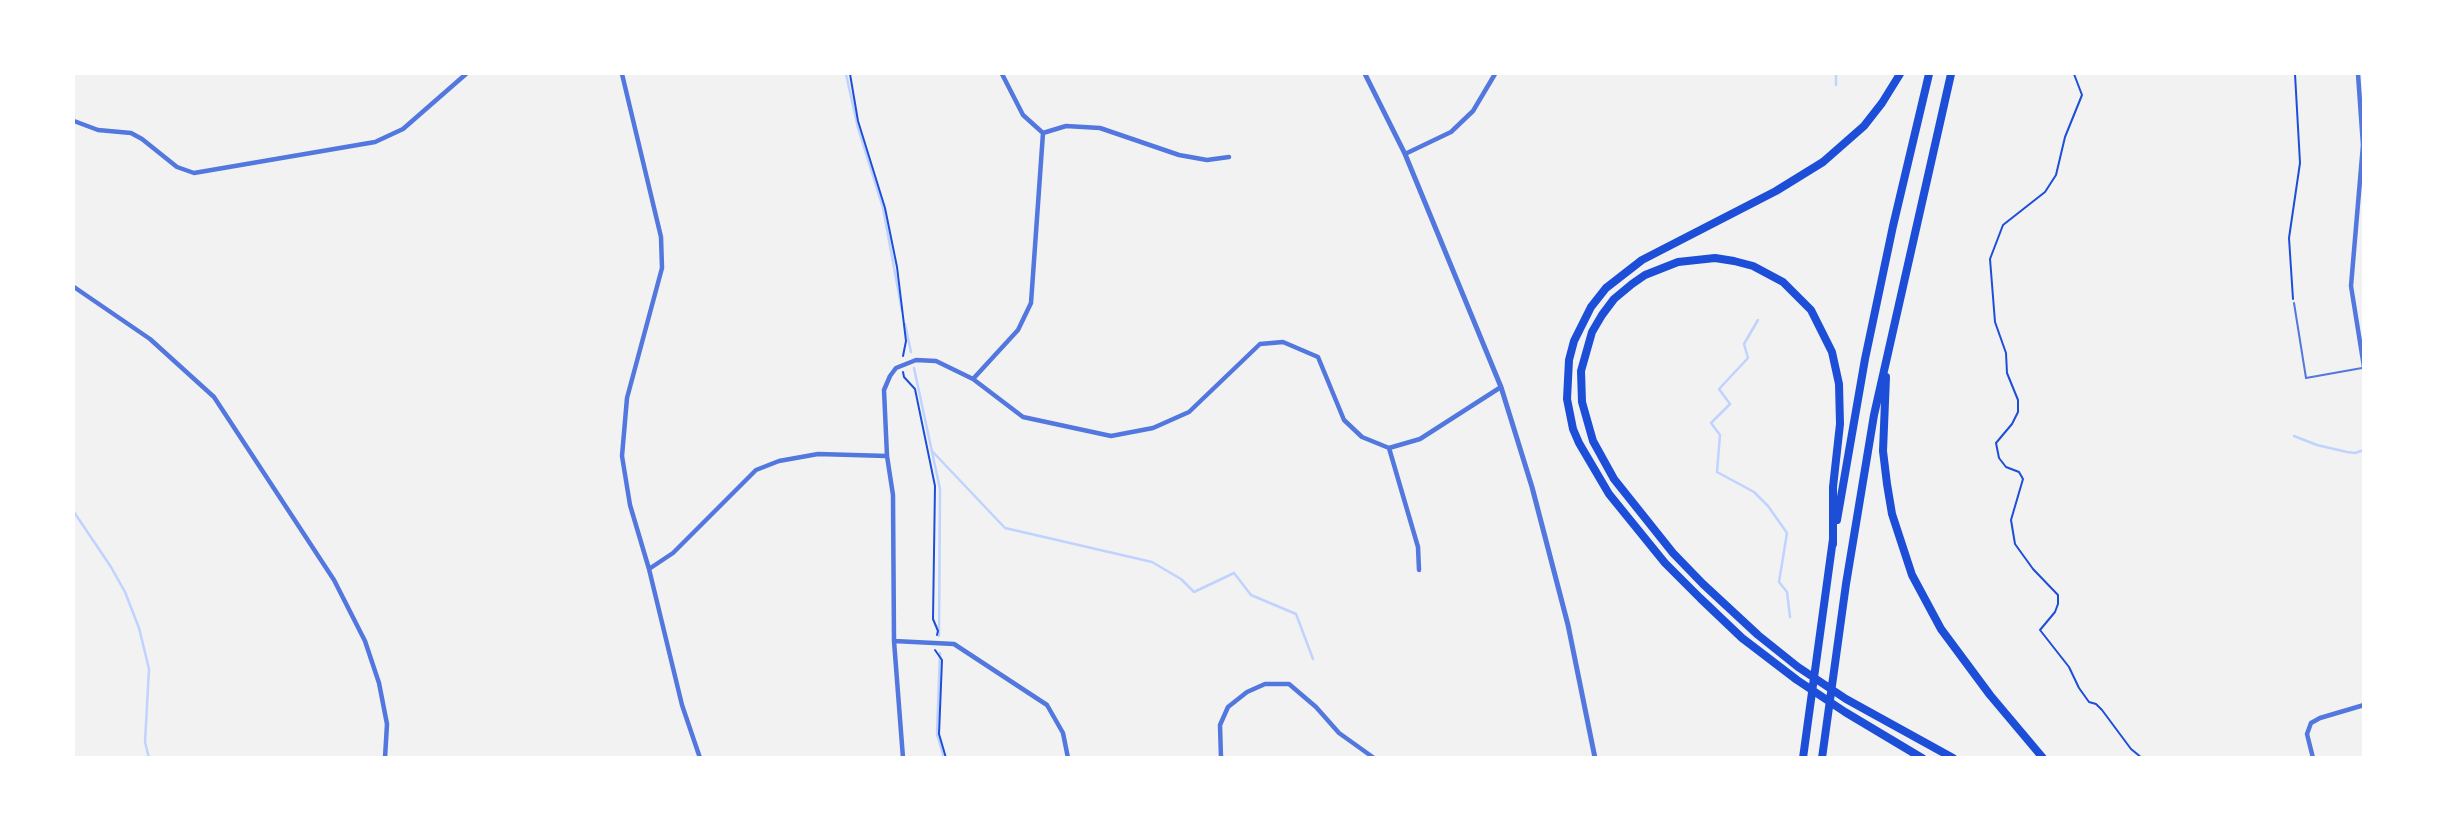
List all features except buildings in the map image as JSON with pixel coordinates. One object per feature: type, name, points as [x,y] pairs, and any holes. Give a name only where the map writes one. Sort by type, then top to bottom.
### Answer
[{"type":"highway","points":[[1900,74],[1864,126],[1824,162],[1776,191],[1642,260],[1606,288],[1591,307],[1574,341],[1569,360],[1567,399],[1573,429],[1604,486],[1648,542],[1700,598],[1742,638],[1797,680],[1923,758]]},
{"type":"highway","points":[[1802,758],[1833,544],[1865,359],[1928,74]]},
{"type":"highway","points":[[1822,758],[1862,482],[1887,348],[1951,74]]},
{"type":"highway","points":[[1833,544],[1833,487],[1840,424],[1839,384],[1832,352],[1811,310],[1783,282],[1753,266],[1715,258],[1678,262],[1645,275],[1632,284],[1614,299],[1592,332],[1581,371],[1582,402],[1592,441],[1614,479],[1673,553],[1758,635],[1798,667],[1846,699],[1952,758]]},
{"type":"highway","points":[[1887,348],[1883,451],[1892,514],[1912,575],[1941,629],[1990,695],[2043,758]]},
{"type":"street","points":[[74,122],[98,130],[131,133],[177,167],[194,173],[375,142],[403,129],[466,74]]},
{"type":"street","points":[[622,74],[661,237],[662,268],[627,397],[622,456],[630,505],[649,569],[682,705],[700,758]]},
{"type":"street","points":[[1002,74],[1023,115],[1043,133]]},
{"type":"street","points":[[1364,74],[1405,154],[1500,387],[1532,486],[1568,625],[1595,758]]},
{"type":"street","points":[[1405,154],[1451,132],[1473,111],[1495,74]]},
{"type":"street","points":[[2358,74],[2363,145],[2351,286],[2364,368]]},
{"type":"street","points":[[1043,133],[1066,126],[1100,128],[1179,155],[1207,160],[1229,157]]},
{"type":"street","points":[[973,379],[1018,330],[1031,303],[1043,133]]},
{"type":"street","points":[[74,287],[150,339],[214,397],[334,580],[365,640],[379,683],[387,724],[385,758]]},
{"type":"street","points":[[903,758],[894,641],[893,495],[887,456],[884,390],[897,368],[916,360],[936,361],[973,379],[1023,417],[1111,436],[1153,428],[1189,412],[1260,344],[1283,342],[1318,356],[1344,420],[1362,437],[1389,448],[1420,439],[1500,387]]},
{"type":"street","points":[[1389,448],[1418,547],[1419,570]]},
{"type":"street","points":[[649,569],[673,554],[756,470],[779,461],[818,454],[887,456]]},
{"type":"street","points":[[894,641],[954,645],[1047,705],[1063,733],[1068,758]]},
{"type":"street","points":[[1221,758],[1220,725],[1228,707],[1247,692],[1265,684],[1289,684],[1316,707],[1339,733],[1374,758]]},
{"type":"street","points":[[2313,758],[2307,734],[2311,723],[2364,705]]},
{"type":"lane","points":[[2294,303],[2305,378],[2364,368]]},
{"type":"path","points":[[850,74],[858,121],[885,208],[897,267],[905,341],[902,365],[904,377],[915,389],[935,486],[933,619],[938,631],[933,647],[942,660],[939,734],[946,758]]},
{"type":"path","points":[[2074,74],[2082,95],[2065,137],[2056,175],[2045,192],[2003,225],[1990,259],[1995,322],[2006,353],[2007,373],[2018,400],[2018,412],[2012,424],[1996,443],[1999,458],[2006,467],[2019,472],[2023,479],[2011,520],[2015,544],[2033,569],[2058,594],[2055,612],[2040,630],[2070,667],[2079,688],[2089,702],[2102,710],[2131,749],[2142,758]]},
{"type":"path","points":[[2294,303],[2289,239],[2300,163],[2295,74]]},
{"type":"waterway","points":[[846,74],[858,128],[883,208],[902,311]]},
{"type":"waterway","points":[[1836,74],[1836,85]]},
{"type":"waterway","points":[[1758,320],[1744,344],[1748,358],[1719,389],[1730,404],[1711,423],[1720,435],[1717,472],[1754,492],[1768,506],[1787,533],[1779,582],[1787,592],[1790,617]]},
{"type":"waterway","points":[[905,324],[911,352]]},
{"type":"waterway","points":[[914,368],[940,489],[939,636]]},
{"type":"waterway","points":[[2294,436],[2347,452],[2364,450]]},
{"type":"waterway","points":[[932,451],[1005,528],[1152,562],[1181,579],[1194,592],[1234,573],[1251,595],[1296,614],[1313,659]]},
{"type":"waterway","points":[[74,512],[111,567],[125,592],[139,628],[149,669],[145,742],[149,758]]},
{"type":"waterway","points":[[940,653],[937,734],[944,758]]}]
